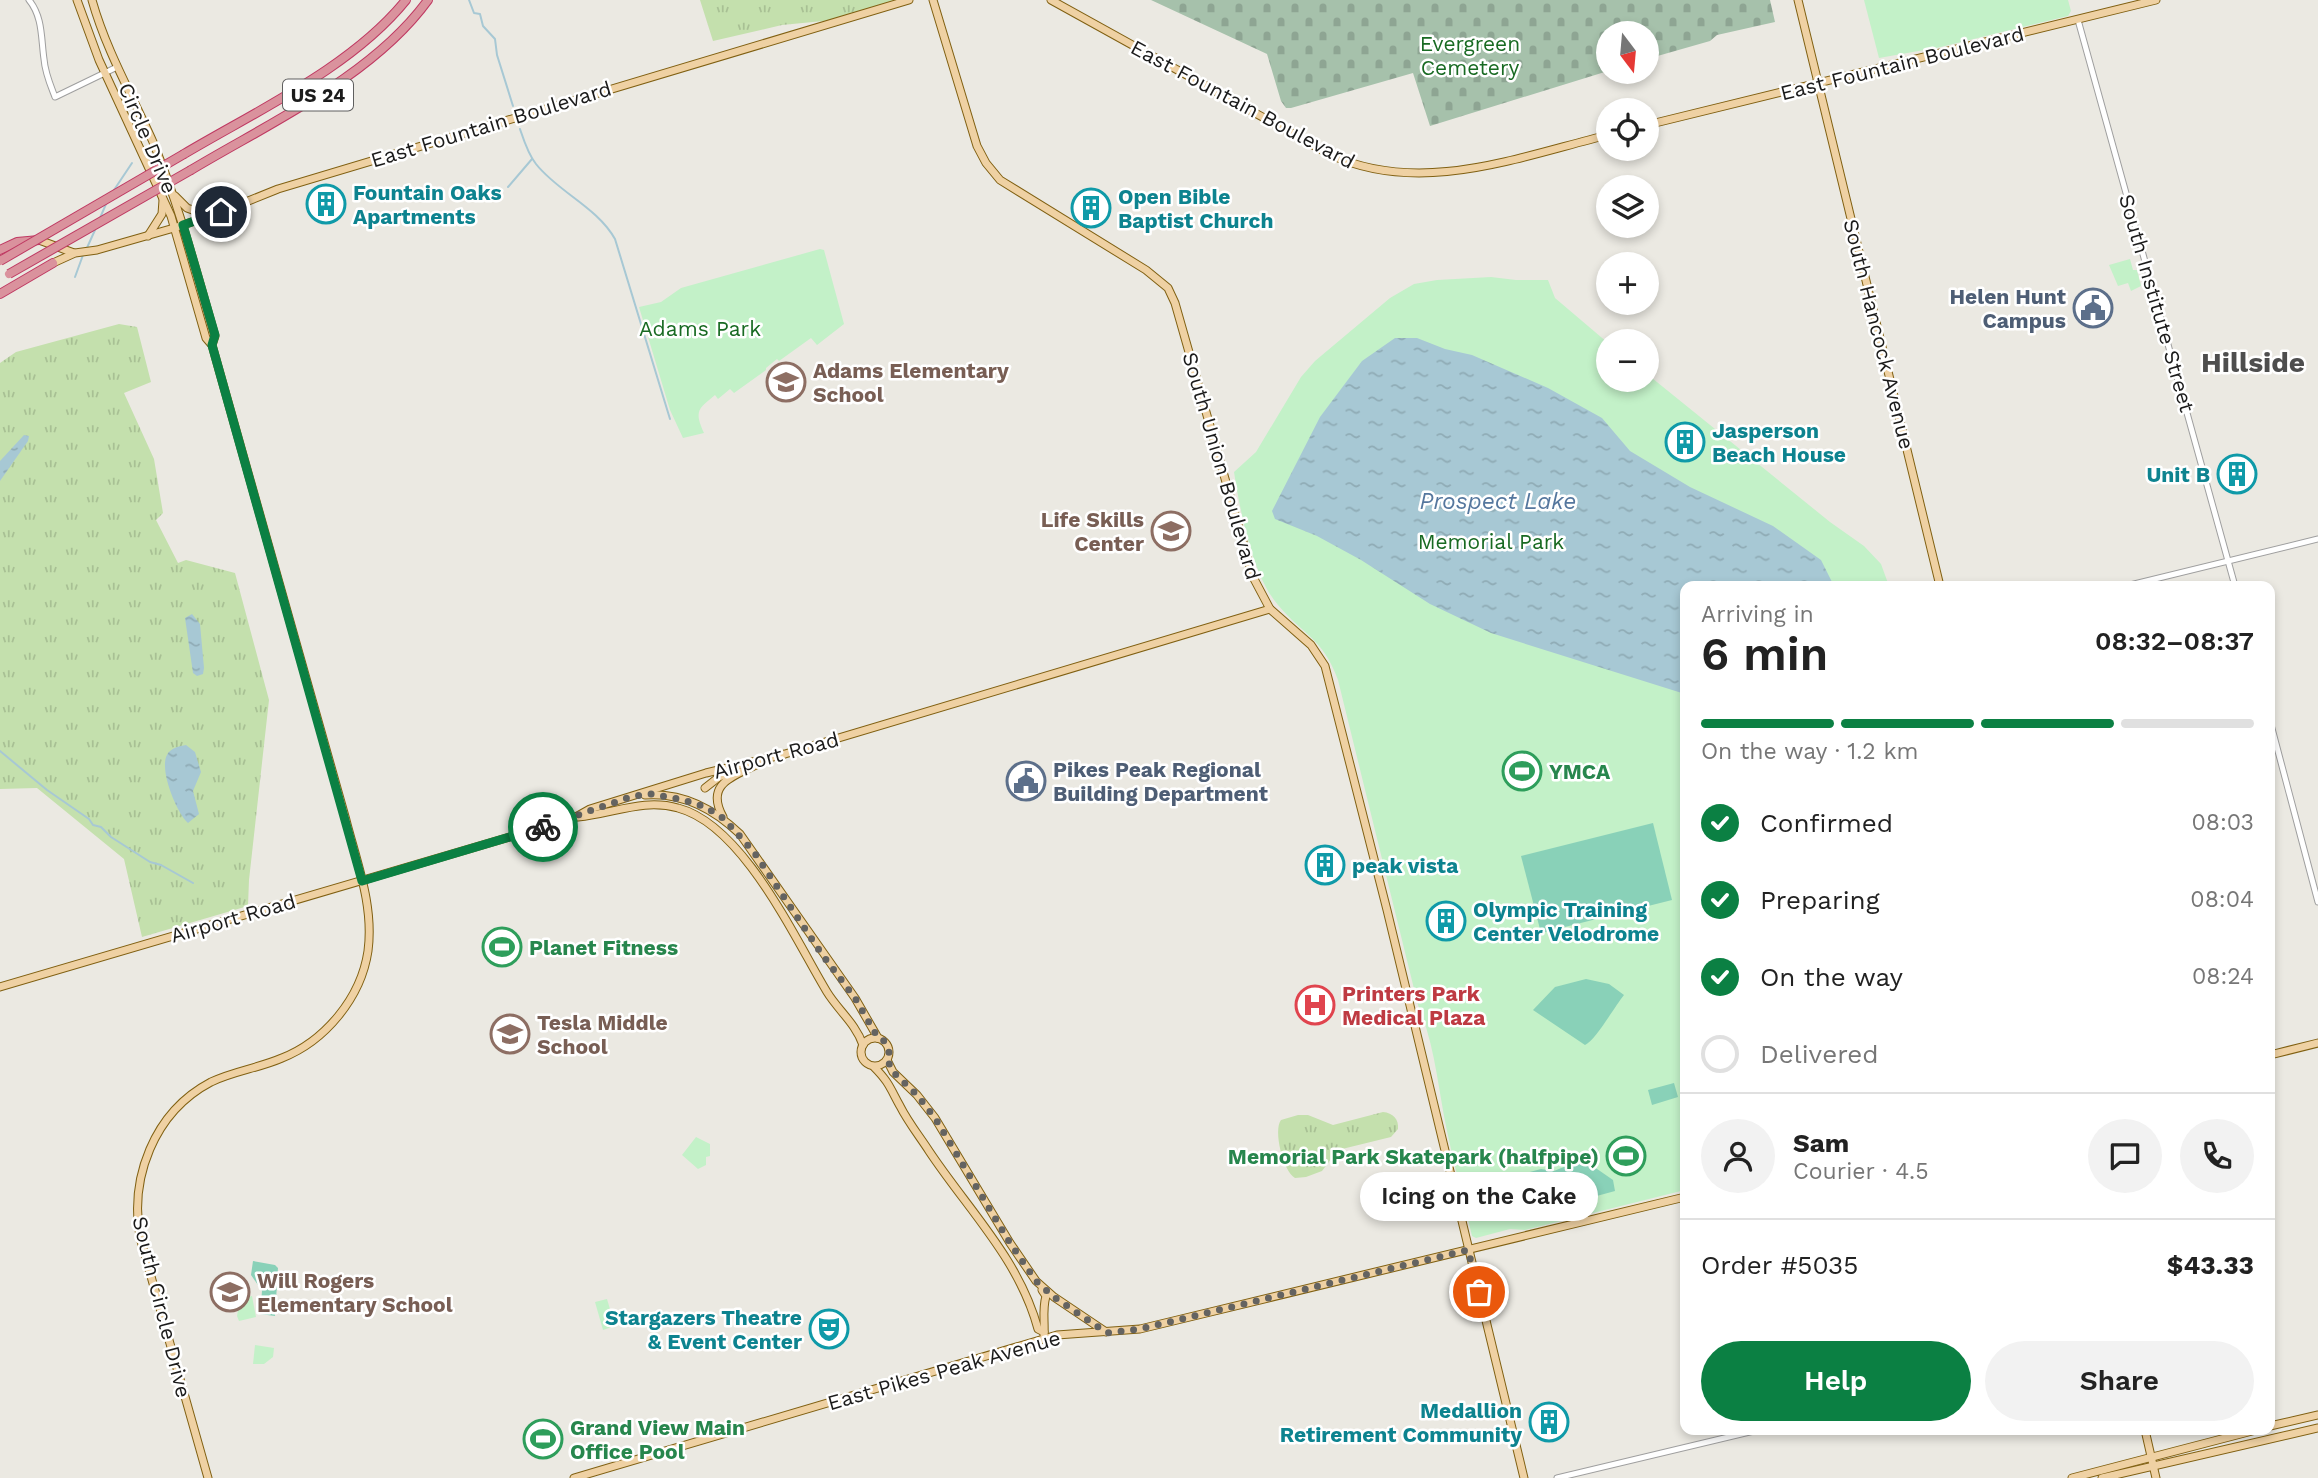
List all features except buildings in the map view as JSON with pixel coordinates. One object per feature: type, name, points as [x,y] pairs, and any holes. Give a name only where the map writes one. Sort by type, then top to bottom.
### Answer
[{"type":"highway","name":"US 24","points":[[0,261],[320,74],[354,52],[380,29],[406,0]]},
{"type":"highway","name":"US 24","points":[[0,279],[191,170],[364,65],[397,37],[428,0]]},
{"type":"highway","points":[[0,250],[17,242],[39,240]]},
{"type":"highway","points":[[0,294],[50,259]]},
{"type":"main road","name":"Circle Drive","points":[[77,0],[99,60],[163,196],[174,228]]},
{"type":"main road","name":"Circle Drive","points":[[92,0],[110,51],[152,140],[183,225]]},
{"type":"main road","name":"East Fountain Boulevard","points":[[50,259],[148,236],[287,186],[909,0]]},
{"type":"main road","name":"South Union Boulevard","points":[[933,0],[977,146],[986,163],[1000,180],[1146,270],[1168,288],[1253,577],[1270,608],[1311,645],[1328,673],[1524,1478]]},
{"type":"main road","name":"East Fountain Boulevard","points":[[1051,0],[1331,155],[1364,168],[1418,174],[1454,171],[1596,138]]},
{"type":"main road","name":"South Hancock Avenue","points":[[1798,0],[1939,581]]},
{"type":"main road","name":"East Fountain Boulevard","points":[[1659,122],[2157,0]]},
{"type":"main road","points":[[172,192],[187,208],[209,216]]},
{"type":"main road","points":[[148,236],[162,214],[163,196]]},
{"type":"main road","name":"South Circle Drive","points":[[183,225],[215,335],[212,345]]},
{"type":"main road","name":"South Circle Drive","points":[[174,228],[206,338],[212,345],[362,881],[369,918],[368,951],[359,981],[345,1007],[322,1033],[292,1054],[226,1076],[192,1094],[160,1130],[149,1150],[142,1172],[137,1208],[141,1241],[208,1478]]},
{"type":"main road","name":"East Fountain Boulevard","points":[[39,240],[72,252]]},
{"type":"main road","name":"Airport Road","points":[[0,987],[574,818],[590,809],[633,796],[771,758],[1270,608]]},
{"type":"main road","points":[[771,758],[724,781],[719,790],[717,804],[723,818],[754,852],[889,1052],[887,1059],[880,1066],[870,1066]]},
{"type":"main road","points":[[705,788],[719,777],[751,768]]},
{"type":"main road","points":[[692,813],[713,772]]},
{"type":"main road","points":[[633,796],[669,796],[697,804],[723,818]]},
{"type":"main road","points":[[574,818],[647,804],[679,808],[715,826],[737,848],[784,918],[828,993],[857,1029],[863,1045]]},
{"type":"main road","points":[[881,1040],[872,1038],[863,1045],[860,1053],[890,1084],[900,1107],[930,1152],[1010,1262],[1027,1292],[1038,1329],[1045,1335]]},
{"type":"main road","points":[[2275,1054],[2318,1043]]},
{"type":"main road","points":[[887,1059],[893,1072],[917,1095],[935,1118],[1010,1243],[1046,1296],[1042,1312],[1045,1335]]},
{"type":"main road","name":"East Pikes Peak Avenue","points":[[574,1478],[1045,1335],[1140,1329],[1680,1198]]},
{"type":"main road","points":[[1036,1281],[1054,1297],[1107,1333]]},
{"type":"main road","points":[[2275,1425],[2318,1415]]},
{"type":"main road","points":[[2102,1478],[2318,1428]]},
{"type":"main road","points":[[2146,1435],[2156,1478]]},
{"type":"main road","points":[[2072,1478],[2236,1435]]},
{"type":"street","points":[[29,0],[35,7],[41,29],[47,77],[55,97],[117,67]]},
{"type":"street","name":"South Institute Street","points":[[2078,20],[2234,581]]},
{"type":"street","points":[[2146,581],[2318,539]]},
{"type":"street","points":[[2275,740],[2318,902]]},
{"type":"street","points":[[1556,1478],[1737,1435]]},
{"type":"green space","points":[[700,0],[909,0],[844,19],[782,25],[713,41]]},
{"type":"green space","name":"Evergreen Cemetery","points":[[1151,0],[1770,0],[1775,22],[1717,35],[1710,41],[1659,56],[1659,21],[1596,21],[1596,75],[1430,126],[1413,73],[1286,108],[1281,101],[1267,54]]},
{"type":"green space","points":[[1864,0],[2068,0],[2071,11],[2068,16],[1941,47],[1879,58]]},
{"type":"green space","name":"Adams Park","points":[[824,250],[844,324],[817,345],[811,338],[779,361],[777,359],[734,393],[730,389],[718,399],[715,395],[699,411],[704,433],[683,438],[670,410],[639,307],[661,302],[681,288]]},
{"type":"green space","points":[[2130,259],[2133,270],[2137,270],[2141,286],[2131,291],[2128,283],[2118,286],[2109,265]]},
{"type":"green space","name":"Memorial Park","points":[[1491,277],[1548,280],[1555,298],[1596,333],[1596,392],[1659,392],[1659,384],[1830,522],[1864,546],[1881,564],[1887,581],[1680,581],[1680,1191],[1525,1230],[1510,1229],[1476,1238],[1472,1236],[1432,1051],[1418,1005],[1338,680],[1326,655],[1278,605],[1261,577],[1244,523],[1234,472],[1256,452],[1301,377],[1315,361],[1390,298],[1414,284]]},
{"type":"green space","points":[[119,324],[137,327],[151,382],[124,393],[154,459],[163,513],[156,520],[178,563],[186,560],[235,573],[269,700],[248,906],[142,937],[124,859],[37,788],[0,789],[0,363],[16,352]]},
{"type":"green space","points":[[1653,823],[1672,900],[1541,933],[1521,856]]},
{"type":"green space","points":[[1586,979],[1609,984],[1624,995],[1585,1045],[1533,1010],[1555,987]]},
{"type":"green space","points":[[1674,1083],[1678,1097],[1652,1105],[1648,1090]]},
{"type":"green space","points":[[1383,1112],[1392,1115],[1397,1122],[1398,1129],[1391,1137],[1338,1150],[1322,1171],[1306,1177],[1295,1178],[1291,1174],[1283,1159],[1279,1141],[1281,1120],[1308,1115],[1333,1125]]},
{"type":"green space","points":[[696,1137],[710,1144],[710,1156],[706,1157],[706,1165],[698,1169],[682,1155]]},
{"type":"green space","name":"Memorial Park Skatepark (halfpipe)","points":[[1624,1140],[1641,1159],[1628,1171],[1611,1152]]},
{"type":"green space","points":[[1576,1162],[1587,1162],[1613,1180],[1615,1191],[1571,1203],[1562,1200],[1557,1192],[1530,1196],[1527,1193],[1526,1173],[1541,1169],[1554,1171]]},
{"type":"green space","points":[[253,1261],[278,1268],[275,1316],[260,1314],[262,1291],[251,1275]]},
{"type":"green space","points":[[252,1296],[256,1317],[239,1321],[237,1316],[240,1299]]},
{"type":"green space","points":[[607,1299],[615,1326],[603,1330],[595,1302]]},
{"type":"green space","points":[[255,1345],[274,1348],[273,1357],[264,1364],[253,1364]]},
{"type":"water","name":"Prospect Lake","points":[[1395,338],[1417,338],[1445,349],[1472,355],[1548,388],[1602,418],[1630,451],[1690,487],[1773,526],[1821,560],[1832,581],[1680,581],[1680,692],[1491,633],[1430,604],[1361,560],[1317,536],[1275,519],[1272,511],[1320,417],[1362,361]]},
{"type":"water","points":[[24,435],[29,436],[28,441],[0,481],[0,461]]},
{"type":"water","points":[[192,614],[200,624],[204,668],[203,674],[197,676],[193,673],[185,618]]},
{"type":"water","points":[[186,745],[195,752],[201,772],[193,791],[199,814],[188,823],[174,800],[165,770],[168,753]]},
{"type":"waterway","points":[[469,0],[474,13],[480,14],[483,26],[495,39],[497,55],[513,106]]},
{"type":"waterway","points":[[520,129],[528,152],[536,164],[598,218],[615,239],[670,419]]},
{"type":"waterway","points":[[508,187],[532,159]]},
{"type":"waterway","points":[[114,190],[132,163]]},
{"type":"waterway","points":[[100,218],[106,204]]},
{"type":"waterway","points":[[86,250],[95,230]]},
{"type":"waterway","points":[[75,277],[83,255]]},
{"type":"waterway","points":[[0,751],[47,790],[89,819],[93,825],[101,827],[111,837],[150,862],[161,865],[193,883]]},
{"type":"way so far","points":[[543,827],[574,818],[590,809],[633,796],[651,794],[669,796],[705,807],[723,818],[740,834],[855,998],[871,1028],[888,1048],[887,1059],[893,1072],[917,1095],[935,1118],[1036,1281],[1076,1314],[1107,1333],[1140,1329],[1468,1250],[1479,1292]]},
{"type":"place","name":"Fountain Oaks Apartments","points":[[326,204]]},
{"type":"place","name":"Open Bible Baptist Church","points":[[1091,208]]},
{"type":"place","name":"Helen Hunt Campus","points":[[2093,308]]},
{"type":"place","name":"Adams Elementary School","points":[[786,382]]},
{"type":"place","name":"Jasperson Beach House","points":[[1685,442]]},
{"type":"place","name":"Unit B","points":[[2237,474]]},
{"type":"place","name":"Life Skills Center","points":[[1171,531]]},
{"type":"place","name":"YMCA","points":[[1522,771]]},
{"type":"place","name":"Pikes Peak Regional Building Department","points":[[1026,781]]},
{"type":"place","name":"peak vista","points":[[1325,865]]},
{"type":"place","name":"Olympic Training Center Velodrome","points":[[1446,921]]},
{"type":"place","name":"Planet Fitness","points":[[502,947]]},
{"type":"place","name":"Printers Park Medical Plaza","points":[[1315,1005]]},
{"type":"place","name":"Tesla Middle School","points":[[510,1034]]},
{"type":"place","name":"Memorial Park Skatepark (halfpipe)","points":[[1626,1156]]},
{"type":"place","name":"Will Rogers Elementary School","points":[[230,1292]]},
{"type":"place","name":"Icing on the Cake","points":[[1479,1292]]},
{"type":"place","name":"Stargazers Theatre & Event Center","points":[[829,1329]]},
{"type":"place","name":"Medallion Retirement Community","points":[[1549,1422]]},
{"type":"place","name":"Grand View Main Office Pool","points":[[543,1439]]},
{"type":"district","name":"Hillside","points":[[2253,362]]},
{"type":"route","points":[[221,212],[183,225],[215,335],[212,345],[362,881],[543,827]]}]
